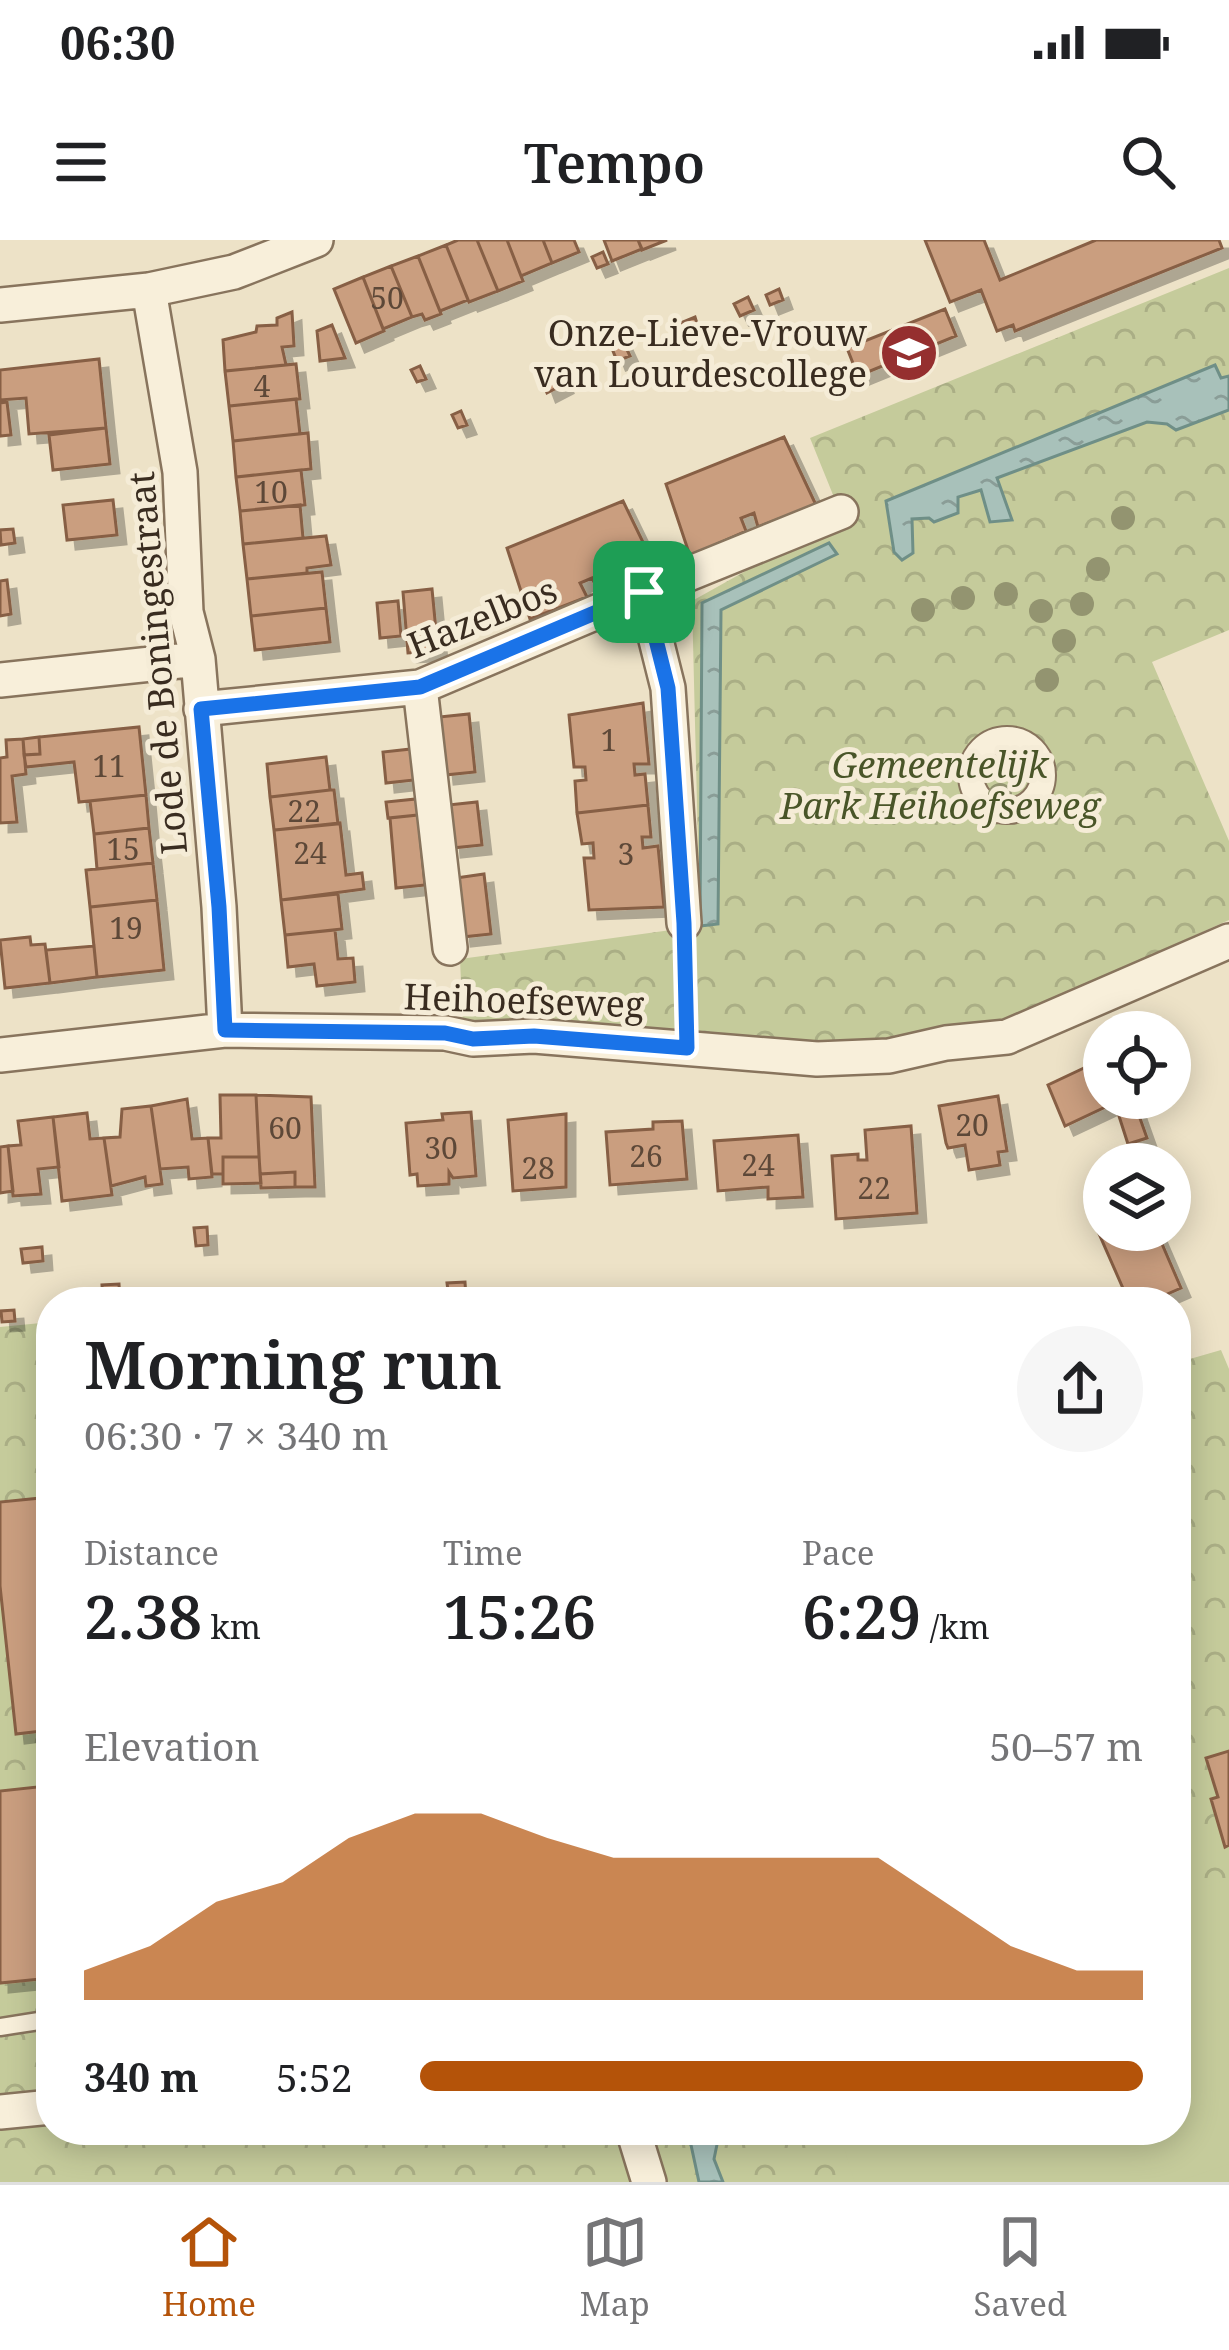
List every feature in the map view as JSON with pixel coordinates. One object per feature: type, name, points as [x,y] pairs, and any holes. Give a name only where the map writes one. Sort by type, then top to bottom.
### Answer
[{"type":"street","points":[[0,305],[149,290],[234,272],[316,240]]},
{"type":"street","name":"Lode de Boningestraat","points":[[149,290],[180,472],[187,612],[198,659],[225,1030]]},
{"type":"street","name":"Hazelbos","points":[[201,709],[420,687],[841,512]]},
{"type":"street","points":[[644,592],[668,688],[684,923]]},
{"type":"street","points":[[0,680],[198,659]]},
{"type":"street","points":[[420,687],[450,948]]},
{"type":"street","name":"Heihoefseweg","points":[[0,1055],[225,1030],[445,1033],[473,1039],[686,1028],[818,1059],[889,1056],[946,1042],[1007,1037],[1229,941]]},
{"type":"street","points":[[0,2112],[36,2108]]},
{"type":"street","points":[[638,2145],[649,2182]]},
{"type":"lane","points":[[684,923],[686,1028]]},
{"type":"lane","points":[[0,2027],[36,2021]]},
{"type":"green space","name":"Gemeentelijk Park Heihoefseweg","points":[[1229,268],[1229,630],[1152,662],[1229,841],[1229,920],[1003,1027],[894,1049],[463,1028],[460,959],[700,926],[692,601],[842,517],[810,438]]},
{"type":"green space","points":[[36,1323],[36,2145],[1191,2145],[1191,1359],[1221,1350],[1229,1369],[1229,2182],[0,2182],[0,1327]]},
{"type":"green space","points":[[1191,1820],[1206,1869],[1191,1874]]},
{"type":"green space","points":[[1229,1879],[1229,2164],[1176,2182],[855,2182],[843,2145],[1191,2145],[1191,1891]]},
{"type":"water","points":[[1215,365],[1221,378],[1229,376],[1229,410],[1176,430],[1147,422],[997,478],[1012,520],[990,522],[981,490],[958,497],[958,513],[934,522],[912,519],[913,553],[902,560],[894,552],[886,501]]},
{"type":"water","points":[[829,543],[837,554],[721,610],[718,924],[700,926],[702,603]]},
{"type":"water","points":[[691,2145],[717,2145],[714,2159],[723,2182],[699,2182]]},
{"type":"building","points":[[477,240],[498,291],[469,302],[446,245]]},
{"type":"building","points":[[477,240],[507,240],[523,281],[498,291]]},
{"type":"building","points":[[507,240],[543,240],[552,263],[521,276]]},
{"type":"building","points":[[543,240],[574,240],[579,252],[552,263]]},
{"type":"building","points":[[604,240],[638,240],[642,249],[612,261]]},
{"type":"building","points":[[638,240],[667,240],[642,250]]},
{"type":"building","points":[[925,240],[984,240],[1000,280],[1096,240],[1219,240],[1222,248],[1015,331],[1013,325],[997,331],[981,290],[950,302]]},
{"type":"building","points":[[446,245],[468,300],[440,311],[418,256]]},
{"type":"building","points":[[603,252],[608,264],[597,268],[592,257]]},
{"type":"building","points":[[418,256],[441,314],[425,320],[422,314],[412,317],[391,266]]},
{"type":"building","points":[[391,266],[412,317],[383,329],[363,277]]},
{"type":"building","points":[[363,277],[384,331],[356,343],[334,289]]},
{"type":"building","points":[[779,289],[783,300],[770,305],[766,295]]},
{"type":"building","points":[[748,297],[754,310],[740,316],[734,304]]},
{"type":"building","points":[[945,309],[956,336],[858,376],[847,348]]},
{"type":"building","points":[[292,312],[294,346],[282,347],[286,365],[225,371],[223,340],[256,332],[257,326],[277,325],[277,318]]},
{"type":"building","points":[[695,317],[699,330],[683,336],[678,324]]},
{"type":"building","points":[[332,325],[345,358],[320,361],[317,331]]},
{"type":"building","points":[[623,341],[630,356],[617,361],[611,346]]},
{"type":"building","points":[[99,359],[106,428],[29,434],[26,398],[0,400],[0,370]]},
{"type":"building","points":[[296,364],[300,399],[229,406],[225,371]]},
{"type":"building","points":[[420,366],[426,379],[417,382],[411,370]]},
{"type":"building","points":[[558,371],[564,384],[547,393],[541,377]]},
{"type":"building","points":[[296,399],[300,434],[233,441],[229,406]]},
{"type":"building","points":[[7,402],[11,435],[0,436],[0,403]]},
{"type":"building","points":[[461,411],[467,425],[458,428],[452,415]]},
{"type":"building","points":[[106,428],[110,464],[53,470],[49,435]]},
{"type":"building","points":[[308,433],[311,469],[236,477],[233,441]]},
{"type":"building","points":[[784,437],[816,505],[758,527],[754,513],[741,518],[746,531],[690,556],[666,484]]},
{"type":"building","points":[[301,470],[305,505],[240,511],[236,477]]},
{"type":"building","points":[[113,500],[117,535],[67,540],[63,505]]},
{"type":"building","points":[[623,501],[656,569],[599,592],[592,578],[580,583],[587,597],[530,619],[507,548]]},
{"type":"building","points":[[300,505],[303,538],[243,544],[240,511]]},
{"type":"building","points":[[13,529],[15,543],[1,545],[0,530]]},
{"type":"building","points":[[326,536],[331,565],[307,568],[307,573],[247,579],[243,544]]},
{"type":"building","points":[[322,572],[326,608],[251,616],[247,579]]},
{"type":"building","points":[[7,580],[11,614],[0,616],[0,581]]},
{"type":"building","points":[[432,589],[438,651],[408,653],[403,592]]},
{"type":"building","points":[[398,601],[401,636],[380,638],[377,603]]},
{"type":"building","points":[[326,608],[330,642],[255,650],[251,616]]},
{"type":"building","points":[[643,703],[649,764],[634,764],[635,775],[645,774],[648,805],[577,813],[575,781],[586,780],[585,767],[574,767],[569,715]]},
{"type":"building","points":[[469,714],[475,772],[445,775],[439,717]]},
{"type":"building","points":[[139,727],[146,795],[79,802],[74,762],[26,767],[24,755],[40,754],[39,737]]},
{"type":"building","points":[[39,737],[40,754],[24,755],[23,739]]},
{"type":"building","points":[[23,739],[26,774],[12,776],[17,822],[0,823],[0,758],[7,757],[6,740]]},
{"type":"building","points":[[411,749],[414,780],[386,783],[383,752]]},
{"type":"building","points":[[326,757],[330,790],[270,797],[267,764]]},
{"type":"building","points":[[334,790],[338,824],[274,830],[270,797]]},
{"type":"building","points":[[146,795],[149,828],[94,834],[90,801]]},
{"type":"building","points":[[416,799],[418,815],[388,818],[386,802]]},
{"type":"building","points":[[477,802],[482,845],[452,848],[448,805]]},
{"type":"building","points":[[648,805],[651,837],[642,837],[643,848],[658,846],[664,907],[589,910],[584,858],[594,858],[593,843],[582,844],[577,813]]},
{"type":"building","points":[[418,815],[425,885],[396,888],[390,818]]},
{"type":"building","points":[[340,823],[346,875],[362,873],[364,889],[281,900],[274,830]]},
{"type":"building","points":[[149,828],[153,863],[97,869],[94,834]]},
{"type":"building","points":[[153,863],[157,900],[90,907],[86,870]]},
{"type":"building","points":[[484,874],[491,934],[462,937],[456,878]]},
{"type":"building","points":[[338,894],[342,929],[285,935],[281,900]]},
{"type":"building","points":[[157,900],[164,970],[97,977],[90,907]]},
{"type":"building","points":[[335,930],[338,959],[353,958],[355,982],[317,986],[314,964],[288,967],[285,935]]},
{"type":"building","points":[[30,937],[31,945],[45,944],[50,983],[5,988],[0,940]]},
{"type":"building","points":[[94,946],[97,977],[50,983],[46,950]]},
{"type":"building","points":[[1083,1068],[1083,1118],[1065,1126],[1048,1085]]},
{"type":"building","points":[[220,1095],[256,1095],[259,1157],[223,1157],[223,1174],[212,1174],[208,1138],[221,1138]]},
{"type":"building","points":[[256,1095],[311,1097],[315,1187],[295,1187],[295,1172],[260,1174]]},
{"type":"building","points":[[998,1096],[1007,1151],[998,1152],[1000,1165],[969,1170],[965,1145],[948,1148],[939,1106]]},
{"type":"building","points":[[187,1099],[192,1139],[208,1138],[212,1177],[189,1179],[188,1167],[160,1169],[151,1106]]},
{"type":"building","points":[[151,1106],[162,1184],[146,1186],[145,1177],[111,1186],[104,1138],[120,1137],[122,1109]]},
{"type":"building","points":[[471,1112],[476,1176],[453,1178],[449,1172],[449,1184],[418,1186],[417,1174],[410,1175],[406,1123]]},
{"type":"building","points":[[87,1113],[90,1139],[104,1138],[112,1195],[62,1201],[53,1117]]},
{"type":"building","points":[[566,1114],[566,1187],[513,1191],[508,1120]]},
{"type":"building","points":[[53,1117],[59,1167],[38,1169],[41,1194],[13,1196],[8,1146],[21,1145],[18,1121]]},
{"type":"building","points":[[1120,1119],[1140,1119],[1147,1138],[1128,1143]]},
{"type":"building","points":[[682,1121],[687,1179],[610,1185],[606,1132],[653,1129],[653,1122]]},
{"type":"building","points":[[911,1126],[917,1213],[836,1219],[832,1156],[858,1154],[858,1160],[867,1160],[865,1130]]},
{"type":"building","points":[[798,1135],[803,1197],[768,1199],[768,1187],[718,1191],[714,1141]]},
{"type":"building","points":[[8,1146],[13,1191],[0,1193],[0,1147]]},
{"type":"building","points":[[223,1157],[259,1157],[261,1183],[223,1184]]},
{"type":"building","points":[[295,1172],[295,1187],[261,1188],[260,1174]]},
{"type":"building","points":[[207,1227],[208,1245],[196,1246],[194,1228]]},
{"type":"building","points":[[42,1247],[43,1261],[23,1263],[21,1249]]},
{"type":"building","points":[[1107,1251],[1165,1251],[1181,1287],[1122,1287]]},
{"type":"building","points":[[14,1310],[15,1321],[2,1322],[1,1311]]},
{"type":"building","points":[[36,1498],[36,1732],[16,1734],[0,1586],[0,1502]]},
{"type":"building","points":[[1229,1751],[1229,1845],[1225,1847],[1211,1799],[1218,1797],[1206,1758]]},
{"type":"building","points":[[36,1787],[36,1979],[0,1983],[0,1791]]},
{"type":"place","name":"Onze-Lieve-Vrouw van Lourdescollege","points":[[909,353]]},
{"type":"route","points":[[644,592],[668,688],[687,1048],[534,1036],[473,1039],[445,1033],[225,1030],[201,709],[420,687],[644,592]]}]
